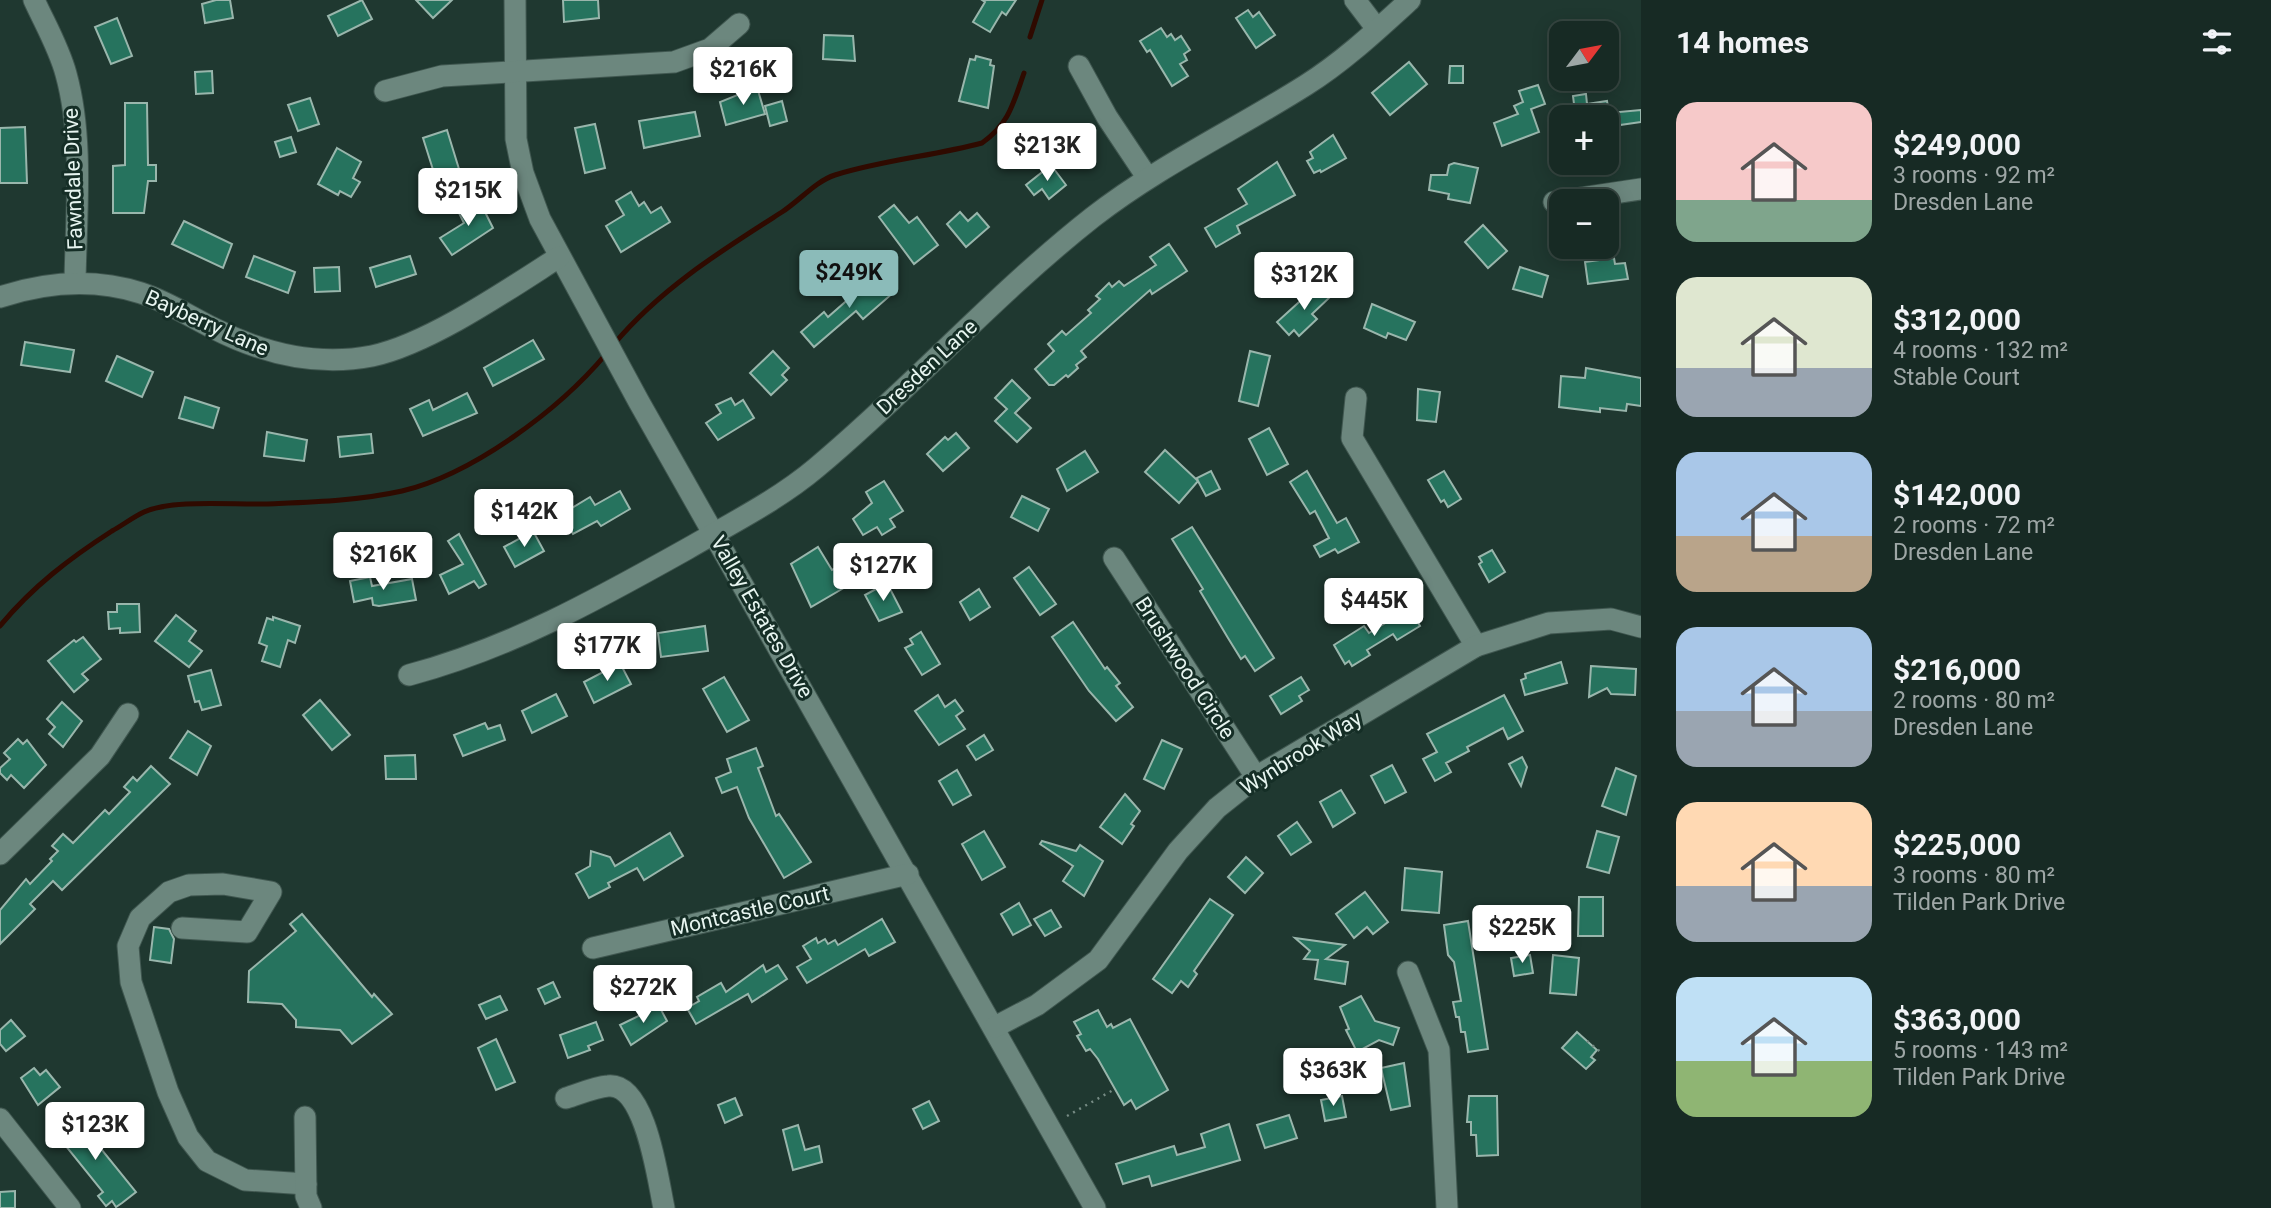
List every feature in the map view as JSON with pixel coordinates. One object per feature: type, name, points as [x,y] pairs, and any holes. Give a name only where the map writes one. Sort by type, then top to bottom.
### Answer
[{"type":"street","name":"Fawndale Drive","points":[[34,0],[66,73],[72,105],[76,149],[75,282]]},
{"type":"street","name":"Valley Estates Drive","points":[[515,0],[516,138],[523,173],[540,219],[1096,1208]]},
{"type":"street","points":[[1355,0],[1377,29]]},
{"type":"street","name":"Dresden Lane","points":[[409,675],[456,662],[518,639],[715,533],[813,470],[1038,263],[1147,177],[1306,85],[1410,0]]},
{"type":"street","points":[[385,91],[442,76],[674,62],[710,49],[739,24]]},
{"type":"street","points":[[1080,66],[1107,117],[1147,177]]},
{"type":"street","points":[[1619,192],[1641,189]]},
{"type":"street","name":"Bayberry Lane","points":[[0,297],[28,288],[75,282],[142,293],[249,345],[287,357],[347,360],[374,355],[417,339],[559,257]]},
{"type":"street","points":[[1356,398],[1352,438],[1476,646]]},
{"type":"street","name":"Brushwood Circle","points":[[1114,558],[1256,777]]},
{"type":"street","name":"Wynbrook Way","points":[[995,1027],[1037,1005],[1098,960],[1178,851],[1217,808],[1256,777],[1476,646],[1549,623],[1611,619],[1641,626]]},
{"type":"street","points":[[0,854],[100,756],[128,714]]},
{"type":"street","name":"Montcastle Court","points":[[593,948],[908,874]]},
{"type":"street","points":[[182,928],[247,932],[271,892],[223,884],[189,885],[169,892],[140,918],[136,927],[128,946],[131,982],[168,1092],[188,1137],[207,1161],[245,1180],[306,1184]]},
{"type":"street","points":[[1408,972],[1439,1050],[1447,1208]]},
{"type":"street","points":[[566,1098],[609,1085],[621,1088],[631,1097],[645,1126],[664,1208]]},
{"type":"street","points":[[305,1117],[306,1184],[311,1208]]},
{"type":"street","points":[[0,1119],[8,1144],[69,1208]]},
{"type":"path","points":[[1587,1041],[1603,1054]]},
{"type":"path","points":[[1067,1116],[1115,1089]]},
{"type":"building","points":[[230,0],[233,18],[205,23],[202,4]]},
{"type":"building","points":[[362,0],[372,19],[338,36],[328,16]]},
{"type":"building","points":[[416,0],[452,0],[433,18]]},
{"type":"building","points":[[563,0],[598,0],[599,18],[564,22]]},
{"type":"building","points":[[982,0],[1016,0],[1006,15],[1002,12],[990,32],[973,22],[985,2]]},
{"type":"building","points":[[1248,10],[1253,17],[1259,12],[1275,35],[1256,48],[1236,18]]},
{"type":"building","points":[[117,18],[132,56],[111,64],[95,27]]},
{"type":"building","points":[[1161,28],[1167,37],[1171,34],[1175,40],[1181,36],[1190,50],[1184,54],[1187,60],[1180,64],[1188,76],[1172,86],[1150,50],[1147,52],[1140,41]]},
{"type":"building","points":[[824,35],[853,36],[855,61],[823,59]]},
{"type":"building","points":[[976,56],[991,60],[990,65],[994,66],[988,108],[959,101],[970,59],[975,60]]},
{"type":"building","points":[[1409,62],[1427,84],[1390,115],[1372,93]]},
{"type":"building","points":[[1450,66],[1463,66],[1463,83],[1449,83]]},
{"type":"building","points":[[212,71],[213,93],[196,94],[195,72]]},
{"type":"building","points":[[1538,85],[1545,104],[1531,109],[1539,132],[1502,146],[1494,123],[1518,114],[1514,106],[1523,102],[1519,91]]},
{"type":"building","points":[[757,87],[765,114],[726,125],[720,102]]},
{"type":"building","points":[[1586,94],[1587,104],[1607,101],[1608,105],[1570,105],[1574,104],[1573,96]]},
{"type":"building","points":[[310,98],[319,124],[298,131],[288,105]]},
{"type":"building","points":[[782,101],[787,121],[770,126],[765,106]]},
{"type":"building","points":[[125,103],[147,103],[148,165],[156,165],[156,181],[148,181],[144,213],[113,213],[113,166],[125,165]]},
{"type":"building","points":[[1641,110],[1641,122],[1619,125],[1619,112]]},
{"type":"building","points":[[695,112],[700,136],[644,148],[639,121]]},
{"type":"building","points":[[595,124],[605,168],[585,173],[575,128]]},
{"type":"building","points":[[25,127],[27,183],[0,183],[0,128]]},
{"type":"building","points":[[447,130],[459,169],[435,176],[423,138]]},
{"type":"building","points":[[1333,135],[1346,158],[1314,173],[1307,161],[1313,158],[1310,152]]},
{"type":"building","points":[[291,137],[296,152],[280,157],[275,142]]},
{"type":"building","points":[[337,148],[361,162],[353,178],[360,182],[351,197],[340,191],[338,195],[318,184]]},
{"type":"building","points":[[1277,162],[1295,195],[1237,226],[1240,233],[1216,247],[1205,228],[1247,204],[1238,189]]},
{"type":"building","points":[[1454,163],[1478,168],[1470,203],[1448,199],[1449,194],[1429,190],[1431,175],[1447,175],[1449,165]]},
{"type":"building","points":[[1051,165],[1066,185],[1049,199],[1042,189],[1034,195],[1026,185]]},
{"type":"building","points":[[631,192],[639,206],[644,202],[651,213],[661,207],[670,222],[621,252],[606,226],[624,215],[616,201]]},
{"type":"building","points":[[479,200],[493,228],[452,255],[440,238],[464,223],[458,211]]},
{"type":"building","points":[[894,205],[909,223],[917,217],[938,245],[914,264],[879,217]]},
{"type":"building","points":[[960,212],[968,221],[977,213],[989,227],[966,247],[947,224]]},
{"type":"building","points":[[184,221],[232,244],[223,268],[172,244]]},
{"type":"building","points":[[1483,225],[1507,251],[1488,268],[1465,242]]},
{"type":"building","points":[[1169,244],[1187,271],[1152,294],[1150,290],[1081,351],[1086,357],[1076,365],[1078,368],[1068,377],[1066,375],[1054,385],[1049,385],[1035,369],[1054,351],[1048,344],[1062,331],[1066,335],[1091,313],[1088,310],[1100,299],[1096,296],[1109,283],[1112,287],[1119,281],[1124,286],[1156,265],[1150,257]]},
{"type":"building","points":[[254,256],[295,272],[288,293],[246,277]]},
{"type":"building","points":[[410,256],[416,274],[376,287],[370,268]]},
{"type":"building","points":[[1614,259],[1615,264],[1625,263],[1628,279],[1588,284],[1585,262]]},
{"type":"building","points":[[339,267],[340,291],[315,292],[314,268]]},
{"type":"building","points":[[1520,267],[1548,276],[1542,297],[1513,289]]},
{"type":"building","points":[[877,274],[893,293],[863,319],[856,311],[814,347],[801,332],[824,312],[828,317]]},
{"type":"building","points":[[1319,284],[1331,296],[1312,314],[1317,319],[1299,336],[1294,330],[1289,335],[1277,322]]},
{"type":"building","points":[[1372,304],[1415,322],[1406,340],[1388,333],[1386,338],[1364,328]]},
{"type":"building","points":[[533,340],[544,359],[493,386],[484,368]]},
{"type":"building","points":[[25,342],[74,350],[70,372],[21,365]]},
{"type":"building","points":[[773,351],[789,368],[782,375],[787,380],[771,395],[750,373]]},
{"type":"building","points":[[1250,351],[1270,356],[1258,406],[1239,401]]},
{"type":"building","points":[[117,356],[153,372],[142,397],[106,381]]},
{"type":"building","points":[[1586,368],[1641,378],[1641,406],[1627,404],[1626,411],[1600,408],[1600,412],[1559,407],[1561,376],[1585,378]]},
{"type":"building","points":[[1012,380],[1030,398],[1015,413],[1031,428],[1017,442],[995,421],[1007,409],[995,398]]},
{"type":"building","points":[[1418,389],[1440,392],[1436,422],[1417,420]]},
{"type":"building","points":[[467,393],[477,413],[423,436],[410,409],[429,400],[433,410]]},
{"type":"building","points":[[185,397],[219,408],[213,428],[179,418]]},
{"type":"building","points":[[731,398],[735,405],[743,400],[754,418],[718,440],[706,423],[721,413],[716,405]]},
{"type":"building","points":[[1269,428],[1288,464],[1267,475],[1249,439]]},
{"type":"building","points":[[267,432],[307,440],[304,461],[264,456]]},
{"type":"building","points":[[956,433],[969,448],[943,471],[927,454],[945,437],[948,440]]},
{"type":"building","points":[[371,434],[373,453],[340,457],[338,437]]},
{"type":"building","points":[[1165,450],[1198,481],[1179,503],[1145,472]]},
{"type":"building","points":[[1085,451],[1098,472],[1067,491],[1057,469]]},
{"type":"building","points":[[1211,471],[1220,489],[1206,496],[1197,478]]},
{"type":"building","points":[[1307,471],[1337,523],[1346,518],[1359,542],[1338,553],[1335,549],[1320,557],[1314,546],[1329,538],[1315,511],[1310,514],[1290,482]]},
{"type":"building","points":[[1444,471],[1461,499],[1448,507],[1444,500],[1441,502],[1428,480]]},
{"type":"building","points":[[884,481],[903,511],[890,519],[895,527],[882,535],[877,527],[863,535],[853,519],[872,503],[866,492]]},
{"type":"building","points":[[620,491],[630,509],[601,526],[597,521],[573,534],[562,514],[590,497],[595,505]]},
{"type":"building","points":[[1022,496],[1049,509],[1038,531],[1011,517]]},
{"type":"building","points":[[1192,527],[1274,658],[1255,671],[1245,656],[1241,659],[1172,539]]},
{"type":"building","points":[[533,531],[544,551],[515,567],[504,547]]},
{"type":"building","points":[[459,534],[486,584],[479,588],[474,581],[449,594],[440,575],[463,564],[448,541]]},
{"type":"building","points":[[818,547],[832,570],[844,564],[854,582],[811,607],[791,564]]},
{"type":"building","points":[[1492,550],[1505,572],[1489,582],[1479,564],[1482,562],[1479,557]]},
{"type":"building","points":[[1029,567],[1056,604],[1040,615],[1014,578]]},
{"type":"building","points":[[370,577],[372,586],[412,579],[416,600],[379,606],[373,605],[372,598],[354,602],[350,581]]},
{"type":"building","points":[[887,583],[902,612],[879,621],[865,595]]},
{"type":"building","points":[[979,589],[990,607],[970,620],[960,602]]},
{"type":"building","points":[[117,604],[139,604],[140,632],[120,633],[120,628],[109,629],[108,612],[117,612]]},
{"type":"building","points":[[1412,612],[1420,626],[1397,640],[1393,634],[1367,650],[1370,655],[1352,666],[1349,661],[1345,664],[1334,645],[1364,626],[1369,633],[1402,613],[1404,616]]},
{"type":"building","points":[[176,615],[196,631],[189,641],[202,651],[189,667],[155,641]]},
{"type":"building","points":[[273,617],[300,626],[295,643],[288,640],[280,667],[262,661],[267,646],[259,643],[267,618],[273,620]]},
{"type":"building","points":[[1073,622],[1105,669],[1107,667],[1120,683],[1116,686],[1133,707],[1116,721],[1089,691],[1052,637]]},
{"type":"building","points":[[705,626],[708,651],[661,657],[658,633]]},
{"type":"building","points":[[921,632],[940,664],[922,675],[905,648],[913,644],[910,639]]},
{"type":"building","points":[[83,637],[101,659],[82,674],[88,680],[74,692],[48,661],[74,640],[76,642]]},
{"type":"building","points":[[1561,662],[1567,683],[1525,695],[1521,680],[1526,678],[1525,674]]},
{"type":"building","points":[[620,663],[631,684],[594,703],[584,682]]},
{"type":"building","points":[[1591,666],[1636,669],[1635,695],[1611,694],[1607,688],[1589,697]]},
{"type":"building","points":[[211,670],[221,705],[202,710],[199,701],[195,702],[188,676]]},
{"type":"building","points":[[724,677],[749,720],[727,732],[703,689]]},
{"type":"building","points":[[1301,677],[1309,690],[1299,696],[1302,701],[1281,714],[1270,696]]},
{"type":"building","points":[[556,694],[567,716],[532,733],[522,711]]},
{"type":"building","points":[[938,695],[945,707],[955,700],[963,711],[956,716],[965,729],[939,745],[915,711]]},
{"type":"building","points":[[1504,695],[1523,731],[1508,739],[1503,728],[1467,747],[1469,751],[1446,763],[1451,772],[1435,781],[1423,759],[1437,752],[1427,734]]},
{"type":"building","points":[[320,700],[350,735],[332,750],[303,715]]},
{"type":"building","points":[[62,702],[82,721],[63,747],[49,734],[55,727],[47,719]]},
{"type":"building","points":[[485,723],[488,729],[500,725],[505,740],[463,756],[454,735]]},
{"type":"building","points":[[188,731],[211,746],[197,775],[170,758]]},
{"type":"building","points":[[984,735],[993,750],[976,760],[967,746]]},
{"type":"building","points":[[18,739],[23,744],[27,740],[46,765],[24,788],[11,775],[7,780],[0,773],[0,768],[10,759],[4,753]]},
{"type":"building","points":[[1162,740],[1182,749],[1164,789],[1144,779]]},
{"type":"building","points":[[756,748],[763,766],[758,768],[776,816],[779,814],[811,862],[784,878],[749,818],[737,787],[722,793],[716,778],[731,772],[727,759]]},
{"type":"building","points":[[415,755],[416,779],[386,779],[385,756]]},
{"type":"building","points":[[1522,757],[1527,767],[1521,786],[1509,764]]},
{"type":"building","points":[[1392,765],[1406,792],[1385,803],[1371,776]]},
{"type":"building","points":[[151,766],[170,784],[62,890],[53,881],[30,904],[35,909],[0,944],[0,910],[26,879],[30,884],[52,861],[50,859],[58,851],[52,846],[63,834],[73,843],[105,810],[109,814],[130,792],[124,787],[133,777],[137,781]]},
{"type":"building","points":[[1616,768],[1636,776],[1626,815],[1602,806]]},
{"type":"building","points":[[957,770],[971,795],[953,805],[939,781]]},
{"type":"building","points":[[1341,790],[1355,813],[1333,827],[1320,802]]},
{"type":"building","points":[[1125,794],[1140,811],[1122,844],[1100,827]]},
{"type":"building","points":[[1297,822],[1311,842],[1291,855],[1278,836]]},
{"type":"building","points":[[984,831],[1005,867],[982,880],[962,844]]},
{"type":"building","points":[[1597,831],[1619,837],[1609,873],[1587,867]]},
{"type":"building","points":[[670,833],[683,856],[644,880],[637,868],[608,883],[610,887],[589,898],[576,874],[590,866],[591,851],[610,857],[615,866]]},
{"type":"building","points":[[1042,841],[1076,851],[1080,845],[1103,861],[1084,896],[1063,881],[1073,866],[1040,844]]},
{"type":"building","points":[[1246,857],[1263,873],[1245,893],[1228,877]]},
{"type":"building","points":[[1405,868],[1442,872],[1439,913],[1402,910]]},
{"type":"building","points":[[1365,892],[1388,922],[1373,934],[1367,927],[1354,938],[1336,914]]},
{"type":"building","points":[[1579,897],[1603,897],[1603,936],[1578,936]]},
{"type":"building","points":[[1210,899],[1233,915],[1194,971],[1197,974],[1188,987],[1181,981],[1172,993],[1153,979]]},
{"type":"building","points":[[1019,903],[1031,925],[1013,935],[1001,914]]},
{"type":"building","points":[[1051,910],[1061,927],[1045,936],[1034,919]]},
{"type":"building","points":[[302,914],[372,997],[374,994],[392,1014],[352,1044],[340,1030],[296,1027],[296,1020],[282,1004],[248,1002],[249,971],[296,931],[290,924]]},
{"type":"building","points":[[882,919],[895,942],[869,956],[865,949],[807,983],[797,967],[811,959],[803,946],[816,938],[818,943],[825,939],[828,944],[835,940],[838,945]]},
{"type":"building","points":[[1468,921],[1488,1049],[1468,1052],[1465,1032],[1461,1032],[1453,1002],[1461,1001],[1454,962],[1448,955],[1444,925]]},
{"type":"building","points":[[154,927],[169,929],[174,939],[171,963],[150,960]]},
{"type":"building","points":[[1295,938],[1345,945],[1326,959],[1348,962],[1345,984],[1315,979],[1318,960],[1304,959],[1310,951]]},
{"type":"building","points":[[1530,955],[1533,973],[1514,976],[1511,958]]},
{"type":"building","points":[[1553,955],[1579,958],[1576,995],[1550,993]]},
{"type":"building","points":[[763,965],[766,972],[778,965],[787,979],[752,1002],[748,994],[696,1024],[687,1008],[699,1001],[697,997],[721,983],[726,992]]},
{"type":"building","points":[[553,982],[560,997],[545,1004],[538,989]]},
{"type":"building","points":[[500,996],[507,1010],[486,1019],[479,1005]]},
{"type":"building","points":[[1361,996],[1375,1021],[1399,1028],[1393,1045],[1379,1040],[1357,1052],[1346,1030],[1349,1029],[1340,1007]]},
{"type":"building","points":[[659,1006],[667,1021],[631,1045],[620,1025]]},
{"type":"building","points":[[1098,1010],[1107,1027],[1111,1024],[1113,1028],[1130,1019],[1168,1090],[1136,1109],[1131,1100],[1124,1105],[1098,1059],[1090,1049],[1086,1051],[1077,1036],[1081,1034],[1074,1022]]},
{"type":"building","points":[[11,1020],[25,1036],[6,1051],[0,1044],[0,1030]]},
{"type":"building","points":[[596,1022],[603,1040],[588,1046],[590,1050],[568,1058],[560,1035]]},
{"type":"building","points":[[1577,1032],[1597,1050],[1591,1057],[1595,1060],[1586,1069],[1562,1048]]},
{"type":"building","points":[[496,1039],[515,1082],[496,1090],[478,1048]]},
{"type":"building","points":[[1404,1063],[1410,1106],[1391,1110],[1381,1068]]},
{"type":"building","points":[[34,1068],[40,1075],[46,1070],[60,1087],[38,1105],[21,1078]]},
{"type":"building","points":[[1342,1096],[1346,1117],[1325,1121],[1321,1100]]},
{"type":"building","points":[[1469,1096],[1497,1096],[1498,1155],[1477,1156],[1476,1135],[1471,1135],[1471,1122],[1467,1122]]},
{"type":"building","points":[[735,1098],[742,1115],[725,1123],[718,1105]]},
{"type":"building","points":[[929,1101],[939,1121],[923,1129],[913,1109]]},
{"type":"building","points":[[68,1114],[78,1127],[81,1124],[136,1192],[116,1207],[112,1201],[106,1206],[98,1196],[103,1192],[61,1140],[64,1138],[54,1125]]},
{"type":"building","points":[[1289,1115],[1297,1138],[1265,1148],[1257,1125]]},
{"type":"building","points":[[1229,1124],[1240,1160],[1152,1186],[1149,1176],[1123,1184],[1116,1164],[1174,1146],[1177,1155],[1205,1147],[1201,1134]]},
{"type":"building","points":[[798,1125],[805,1150],[819,1146],[822,1162],[793,1170],[783,1130]]},
{"type":"building","points":[[15,1191],[15,1208],[0,1208],[0,1192]]},
{"type":"waterway","points":[[1030,37],[1042,0]]},
{"type":"waterway","points":[[614,344],[672,288],[828,178],[871,166],[982,143],[1004,121],[1024,73]]},
{"type":"waterway","points":[[0,626],[38,586],[67,563],[144,512],[171,505],[265,504],[368,497],[429,483],[485,455],[513,437],[564,397],[606,354]]}]
